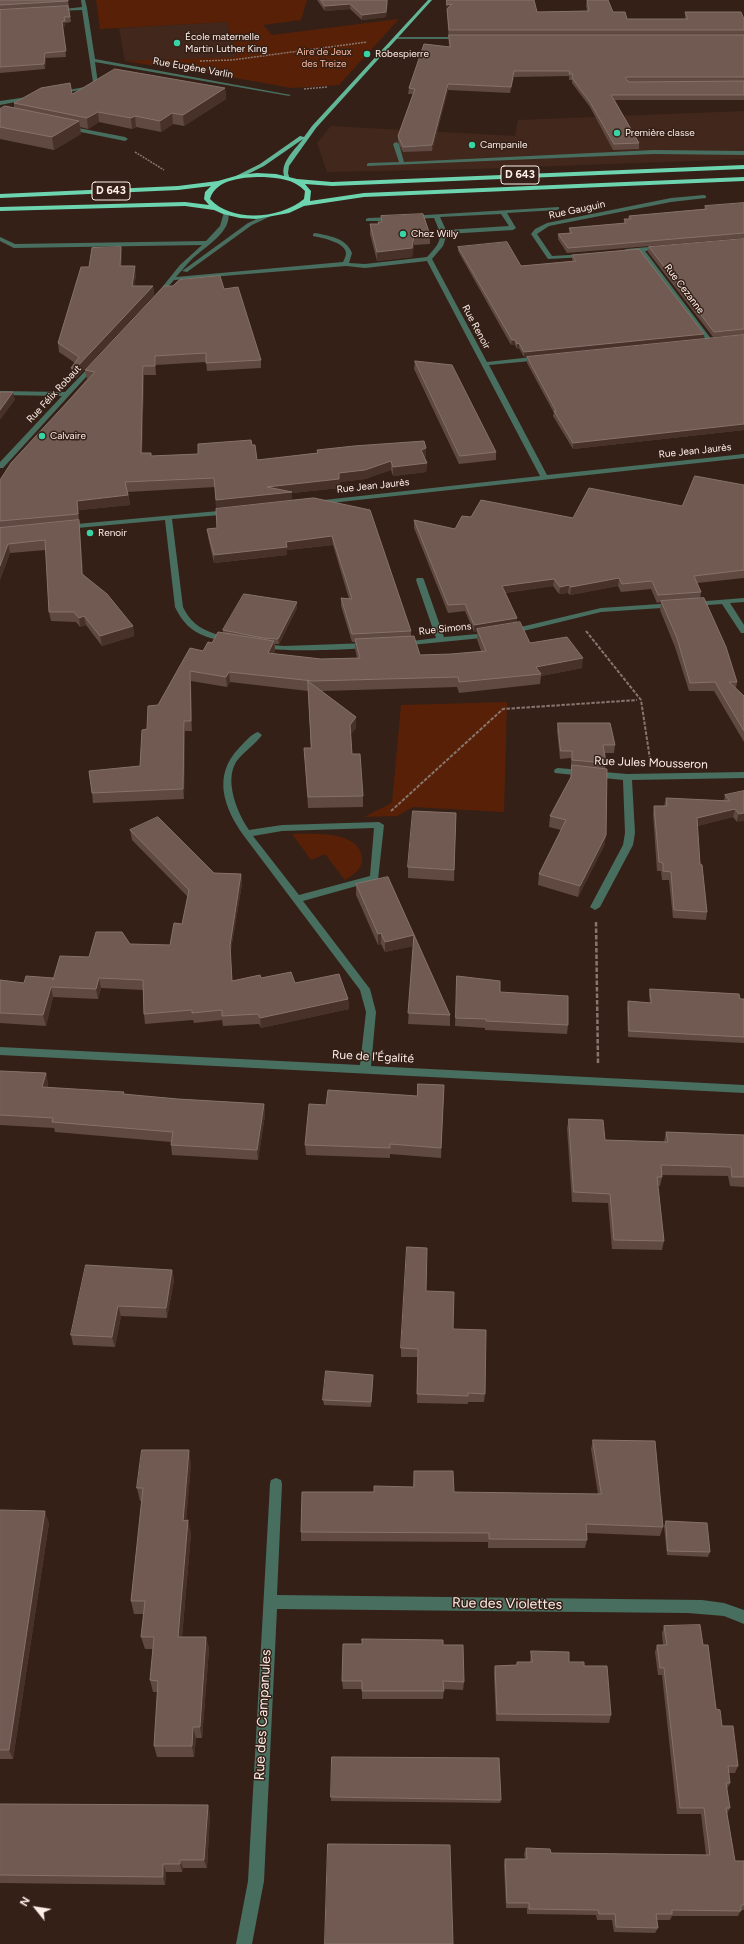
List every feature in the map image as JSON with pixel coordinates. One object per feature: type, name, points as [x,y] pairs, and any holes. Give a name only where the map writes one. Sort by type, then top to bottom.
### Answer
[{"type":"highway","name":"D 643","points":[[296,181],[332,184],[744,167]]},
{"type":"highway","points":[[264,175],[288,179],[296,181],[305,187],[309,193],[307,200],[303,204],[288,212],[268,216],[246,216],[226,213],[214,208],[208,201],[207,194],[212,188],[222,182],[238,177],[264,175]]},
{"type":"highway","name":"D 643","points":[[303,204],[364,195],[744,179]]},
{"type":"highway","name":"D 643","points":[[0,196],[178,188],[222,182]]},
{"type":"highway","name":"D 643","points":[[0,209],[185,204],[214,208]]},
{"type":"main road","points":[[288,179],[285,172],[286,166],[314,127],[430,0]]},
{"type":"main road","points":[[238,177],[277,155],[314,127]]},
{"type":"street","points":[[52,94],[95,85],[96,81],[83,0]]},
{"type":"street","points":[[54,10],[85,8]]},
{"type":"street","points":[[393,40],[465,38]]},
{"type":"street","name":"Rue Eugène Varlin","points":[[93,60],[289,95]]},
{"type":"street","points":[[0,102],[37,96]]},
{"type":"street","points":[[58,126],[125,139]]},
{"type":"street","points":[[396,144],[402,164]]},
{"type":"street","points":[[369,165],[654,152],[744,153]]},
{"type":"street","name":"Rue Gauguin","points":[[596,254],[550,258],[534,234],[538,230],[547,226],[671,200],[704,197]]},
{"type":"street","points":[[405,218],[557,208]]},
{"type":"street","points":[[443,232],[513,228],[503,212]]},
{"type":"street","points":[[155,300],[173,281],[187,261],[224,226],[226,213]]},
{"type":"street","points":[[173,281],[250,224],[268,216]]},
{"type":"street","points":[[173,281],[346,264],[365,266],[429,259],[440,246],[443,232],[436,216]]},
{"type":"street","points":[[368,220],[398,218]]},
{"type":"street","points":[[315,236],[337,240],[346,246],[349,253],[346,264]]},
{"type":"street","points":[[0,239],[14,246],[207,243]]},
{"type":"street","points":[[618,252],[665,248]]},
{"type":"street","name":"Rue Cezanne","points":[[641,250],[714,341],[703,342]]},
{"type":"street","name":"Rue Renoir","points":[[429,259],[545,478]]},
{"type":"street","name":"Rue Félix Robaut","points":[[0,466],[101,358]]},
{"type":"street","points":[[484,364],[546,358]]},
{"type":"street","points":[[0,393],[67,394]]},
{"type":"street","name":"Rue Jean Jaurès","points":[[310,503],[744,456]]},
{"type":"street","points":[[60,527],[240,511]]},
{"type":"street","points":[[168,517],[179,607],[182,614],[186,621],[198,630],[212,637],[234,641]]},
{"type":"street","points":[[420,580],[441,640]]},
{"type":"street","name":"Rue Simons","points":[[399,644],[498,633],[601,610],[744,600]]},
{"type":"street","points":[[725,602],[744,631]]},
{"type":"street","points":[[256,645],[284,648],[376,645]]},
{"type":"street","points":[[258,735],[235,759],[228,771],[228,797],[230,807],[247,834],[365,989],[371,1012],[364,1070]]},
{"type":"street","name":"Rue Jules Mousseron","points":[[558,771],[627,777],[700,777],[744,775]]},
{"type":"street","points":[[595,907],[628,845],[630,833],[627,777]]},
{"type":"street","points":[[247,834],[282,828],[379,825],[375,878],[297,899]]},
{"type":"street","name":"Rue de l'Égalité","points":[[0,1051],[744,1090]]},
{"type":"street","name":"Rue des Campanules","points":[[244,1944],[256,1881],[276,1484]]},
{"type":"street","name":"Rue des Violettes","points":[[269,1602],[688,1606],[717,1607],[736,1612],[744,1617]]},
{"type":"path","points":[[243,58],[380,40],[393,40]]},
{"type":"path","points":[[289,95],[298,90],[334,86],[350,87]]},
{"type":"path","points":[[125,139],[131,149],[165,171]]},
{"type":"path","points":[[574,616],[641,700],[653,777]]},
{"type":"path","points":[[379,825],[396,804],[503,709],[637,700]]},
{"type":"path","points":[[595,907],[598,1082]]},
{"type":"shaded area","name":"École maternelle Martin Luther King","points":[[227,22],[237,58],[125,61],[119,28]]},
{"type":"shaded area","points":[[744,111],[744,159],[475,169],[327,172],[317,143],[331,126],[515,136],[518,120]]},
{"type":"green space","name":"Aire de Jeux des Treize","points":[[96,0],[307,0],[301,20],[263,25],[272,35],[399,19],[339,85],[291,88],[164,65],[157,66],[125,61],[237,57],[227,22],[100,29]]},
{"type":"green space","points":[[507,702],[504,812],[413,807],[397,816],[364,817],[392,803],[401,705]]},
{"type":"green space","points":[[292,834],[323,834],[345,839],[354,843],[360,850],[362,863],[353,874],[345,880],[325,854],[311,860]]},
{"type":"building","points":[[0,0],[68,0],[68,1],[0,5]]},
{"type":"building","points":[[321,0],[387,0],[386,12],[362,15],[350,4],[325,6]]},
{"type":"building","points":[[447,0],[534,0],[537,12],[589,11],[587,0],[608,0],[613,12],[625,12],[627,19],[688,19],[685,12],[741,12],[744,19],[744,30],[449,30],[447,9],[452,4],[447,5]]},
{"type":"building","points":[[68,6],[70,17],[64,17],[65,21],[62,22],[66,51],[45,53],[44,64],[0,67],[0,10]]},
{"type":"building","points":[[449,35],[744,35],[744,77],[625,78],[629,82],[744,81],[744,95],[611,95],[639,143],[614,144],[590,102],[572,78],[573,74],[569,74],[570,71],[514,71],[511,87],[448,84],[432,145],[403,147],[398,136],[415,89],[409,88],[424,44],[450,47]]},
{"type":"building","points":[[115,69],[225,88],[183,115],[172,113],[160,121],[135,116],[131,118],[98,112],[87,118],[14,103],[41,88],[70,83],[72,94]]},
{"type":"building","points":[[5,106],[79,121],[52,137],[0,127],[0,109]]},
{"type":"building","points":[[744,203],[744,233],[568,248],[558,234],[572,233],[569,228],[626,223],[624,219],[631,219],[629,216],[707,209],[705,206]]},
{"type":"building","points":[[423,214],[430,235],[414,236],[412,248],[377,252],[370,224],[379,224],[378,222],[382,222],[381,216]]},
{"type":"building","points":[[744,239],[744,329],[714,332],[649,247]]},
{"type":"building","points":[[507,242],[521,266],[576,261],[572,255],[639,249],[704,334],[524,352],[519,343],[517,344],[515,340],[512,340],[458,247]]},
{"type":"building","points":[[121,247],[120,266],[135,266],[132,286],[153,286],[75,369],[71,368],[79,357],[58,343],[81,267],[89,267],[92,248]]},
{"type":"building","points":[[220,276],[224,289],[238,287],[261,360],[206,363],[206,353],[155,356],[155,366],[143,366],[141,453],[151,453],[151,456],[198,454],[198,444],[251,440],[252,445],[255,445],[257,460],[318,453],[317,450],[424,441],[426,448],[421,450],[427,463],[393,467],[391,461],[365,470],[339,473],[339,479],[267,487],[292,492],[216,500],[214,478],[125,482],[128,495],[77,501],[78,514],[0,521],[0,480],[11,463],[95,372],[85,370],[164,286],[173,286],[179,280]]},
{"type":"building","points":[[744,335],[744,424],[573,443],[554,411],[556,411],[527,357]]},
{"type":"building","points":[[415,361],[452,365],[496,452],[460,456]]},
{"type":"building","points":[[0,392],[13,392],[0,410]]},
{"type":"building","points":[[695,476],[744,485],[744,570],[694,576],[701,592],[658,595],[652,581],[622,584],[619,578],[571,587],[569,585],[560,587],[554,579],[502,586],[517,618],[474,625],[465,604],[448,605],[414,520],[455,529],[462,516],[471,517],[481,500],[573,518],[589,488],[682,506]]},
{"type":"building","points":[[314,498],[370,510],[411,631],[352,634],[341,598],[352,599],[332,536],[286,542],[287,547],[214,555],[207,529],[217,528],[216,509]]},
{"type":"building","points":[[79,520],[82,574],[107,594],[133,626],[100,636],[84,616],[79,618],[74,612],[49,612],[45,540],[8,544],[0,566],[0,528]]},
{"type":"building","points":[[244,594],[297,602],[278,639],[263,638],[223,630]]},
{"type":"building","points":[[704,598],[726,647],[737,682],[729,682],[744,696],[744,731],[715,682],[690,683],[677,638],[661,601]]},
{"type":"building","points":[[520,622],[530,643],[567,637],[583,658],[536,667],[541,674],[459,682],[458,677],[313,681],[229,672],[226,677],[190,671],[191,721],[184,721],[183,789],[92,793],[89,771],[140,766],[142,730],[147,729],[148,706],[158,705],[190,648],[203,651],[208,642],[212,643],[218,632],[274,641],[268,653],[321,659],[360,658],[355,639],[414,636],[420,655],[486,651],[477,629]]},
{"type":"building","points":[[308,681],[356,717],[350,725],[352,754],[360,754],[363,796],[308,797],[304,748],[311,748]]},
{"type":"building","points":[[558,723],[610,723],[615,745],[603,745],[606,763],[572,760],[572,751],[561,751]]},
{"type":"building","points":[[572,765],[607,769],[606,835],[580,886],[539,874],[566,820],[550,816],[571,777]]},
{"type":"building","points":[[744,791],[744,813],[739,814],[735,809],[697,818],[700,864],[702,865],[707,912],[674,910],[671,872],[663,871],[663,863],[659,862],[654,806],[667,806],[666,798],[730,801],[725,795]]},
{"type":"building","points":[[413,811],[456,813],[454,870],[408,867]]},
{"type":"building","points":[[158,817],[214,873],[241,874],[230,945],[232,981],[260,975],[261,978],[291,972],[295,983],[339,974],[348,999],[260,1018],[258,1014],[222,1016],[222,1010],[192,1013],[192,1010],[144,1014],[143,980],[99,978],[96,989],[51,987],[43,1015],[0,1013],[0,980],[24,983],[26,976],[53,978],[53,980],[60,956],[89,957],[96,932],[122,932],[130,944],[170,945],[174,923],[182,924],[189,890],[130,830]]},
{"type":"building","points":[[388,877],[450,1015],[408,1013],[414,935],[385,942],[381,933],[378,934],[356,884]]},
{"type":"building","points":[[457,976],[500,981],[500,992],[568,996],[568,1025],[456,1018]]},
{"type":"building","points":[[650,989],[739,994],[740,999],[744,999],[744,1037],[629,1031],[628,1001],[651,1003]]},
{"type":"building","points":[[0,1071],[46,1073],[42,1087],[124,1092],[123,1094],[178,1099],[264,1104],[257,1150],[171,1145],[173,1132],[52,1122],[53,1118],[0,1115]]},
{"type":"building","points":[[418,1084],[444,1085],[441,1148],[390,1144],[390,1148],[305,1145],[309,1104],[326,1105],[328,1090],[417,1096]]},
{"type":"building","points":[[569,1119],[603,1120],[605,1140],[668,1142],[666,1132],[744,1135],[744,1177],[732,1177],[731,1167],[661,1165],[662,1177],[657,1177],[664,1241],[614,1240],[610,1194],[574,1192]]},
{"type":"building","points":[[407,1247],[427,1248],[426,1291],[454,1292],[453,1329],[486,1330],[485,1394],[468,1393],[468,1396],[417,1394],[418,1349],[401,1348]]},
{"type":"building","points":[[86,1265],[172,1270],[166,1308],[118,1306],[112,1337],[71,1335]]},
{"type":"building","points":[[326,1371],[373,1375],[371,1402],[323,1400]]},
{"type":"building","points":[[593,1440],[655,1441],[663,1527],[586,1524],[587,1540],[489,1539],[489,1533],[301,1532],[302,1492],[374,1492],[374,1486],[414,1487],[414,1471],[453,1471],[454,1492],[601,1494]]},
{"type":"building","points":[[142,1450],[189,1450],[183,1521],[188,1520],[178,1637],[206,1637],[200,1727],[193,1727],[192,1746],[154,1746],[158,1681],[150,1680],[154,1637],[141,1637],[145,1601],[131,1601],[143,1488],[137,1488]]},
{"type":"building","points":[[0,1510],[45,1511],[9,1750],[0,1750]]},
{"type":"building","points":[[666,1521],[707,1523],[710,1552],[668,1551]]},
{"type":"building","points":[[700,1625],[703,1645],[708,1645],[716,1709],[720,1710],[722,1726],[733,1726],[738,1766],[728,1766],[730,1783],[726,1783],[730,1808],[726,1808],[735,1861],[744,1861],[744,1905],[741,1905],[741,1911],[672,1910],[672,1914],[656,1914],[658,1928],[616,1927],[615,1914],[599,1914],[598,1910],[529,1909],[529,1903],[507,1903],[505,1859],[527,1859],[526,1848],[550,1849],[551,1853],[710,1855],[704,1808],[680,1808],[664,1668],[660,1668],[657,1645],[667,1645],[664,1626]]},
{"type":"building","points":[[362,1639],[443,1640],[443,1645],[463,1645],[464,1682],[443,1681],[444,1691],[362,1691],[362,1681],[342,1681],[343,1644],[362,1644]]},
{"type":"building","points":[[531,1651],[569,1652],[569,1662],[584,1662],[584,1666],[607,1666],[611,1715],[497,1714],[495,1666],[517,1665],[517,1662],[532,1662]]},
{"type":"building","points":[[332,1757],[499,1758],[501,1800],[331,1797]]},
{"type":"building","points":[[0,1804],[208,1805],[204,1860],[180,1860],[180,1864],[163,1864],[163,1877],[0,1875]]},
{"type":"building","points":[[328,1844],[450,1845],[453,1944],[325,1944]]},
{"type":"place","name":"École maternelle Martin Luther King","points":[[177,43]]},
{"type":"place","name":"Robespierre","points":[[367,54]]},
{"type":"place","name":"Première classe","points":[[617,133]]},
{"type":"place","name":"Campanile","points":[[472,145]]},
{"type":"place","name":"Chez Willy","points":[[403,234]]},
{"type":"place","name":"Calvaire","points":[[42,436]]},
{"type":"place","name":"Renoir","points":[[90,533]]}]
